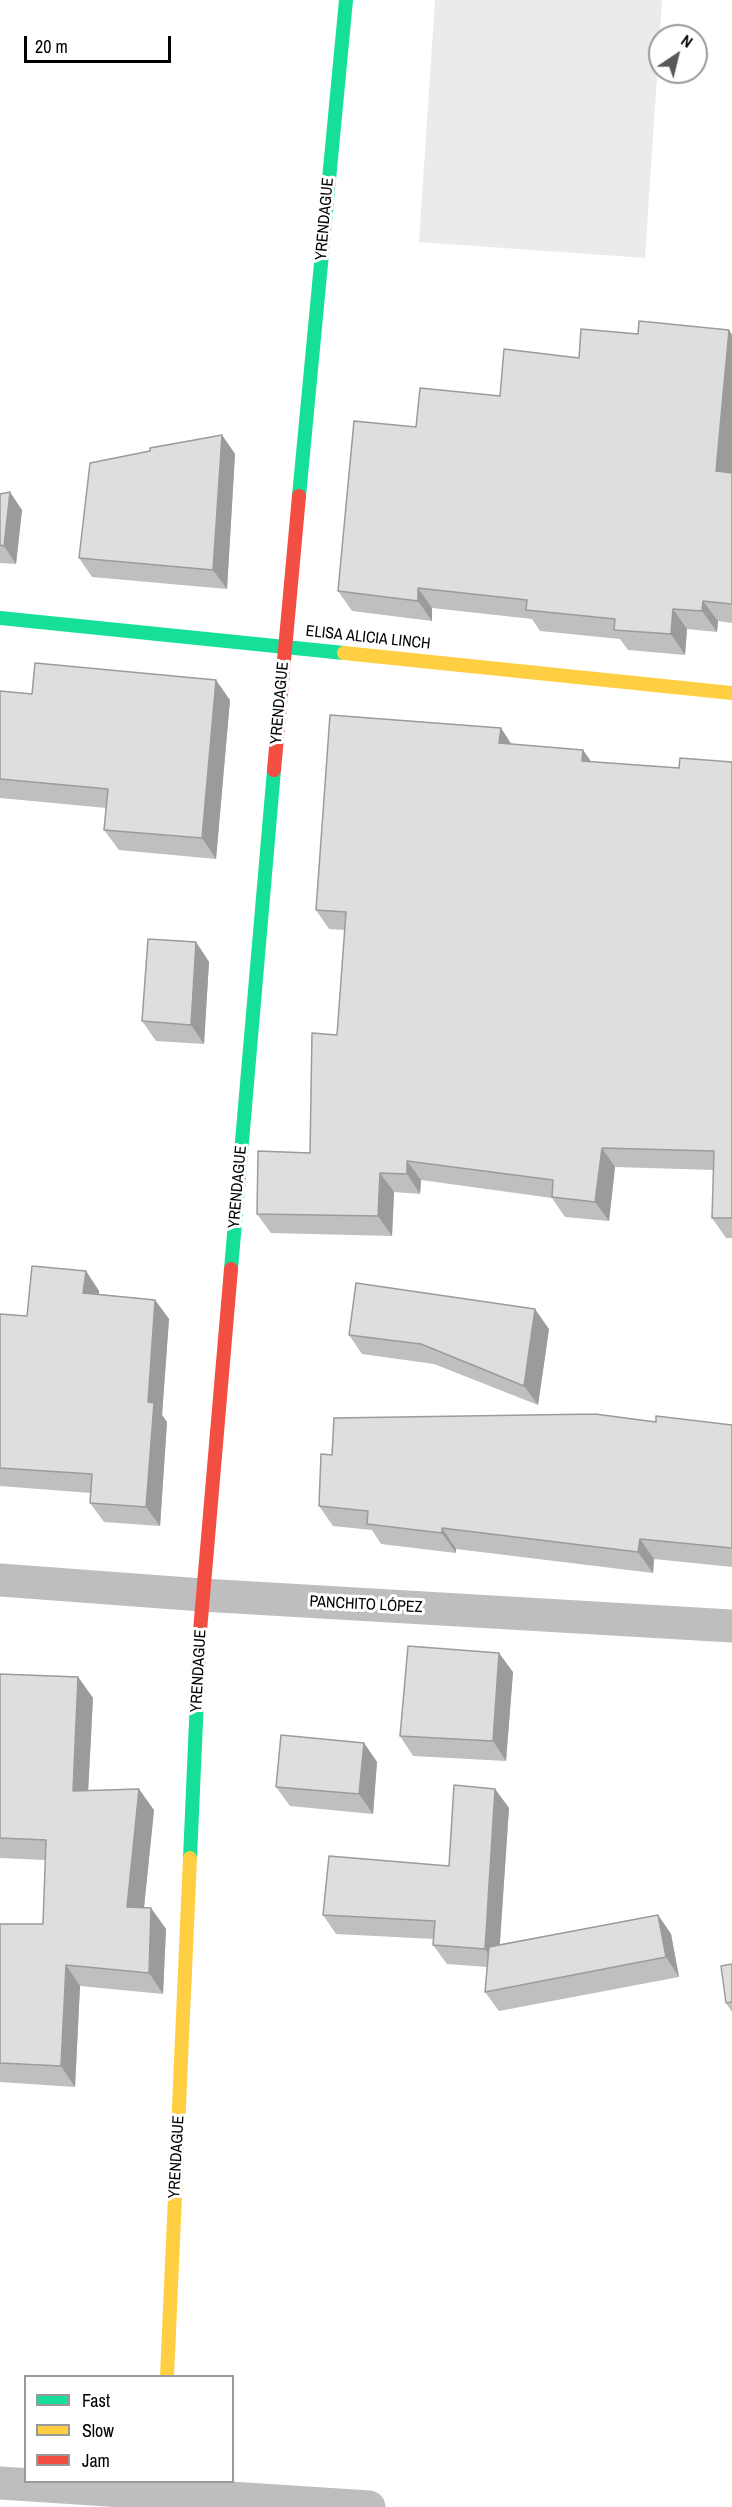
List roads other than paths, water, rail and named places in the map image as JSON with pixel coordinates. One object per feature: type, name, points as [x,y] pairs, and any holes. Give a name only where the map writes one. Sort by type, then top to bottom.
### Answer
[{"type":"street","name":"YRENDAGUE","points":[[167,2375],[202,1595],[285,646],[346,0]]},
{"type":"street","name":"ELISA ALICIA LINCH","points":[[0,618],[732,693]]},
{"type":"street","name":"PANCHITO LÓPEZ","points":[[0,1580],[202,1595],[732,1626]]},
{"type":"street","points":[[0,2483],[369,2507]]}]
